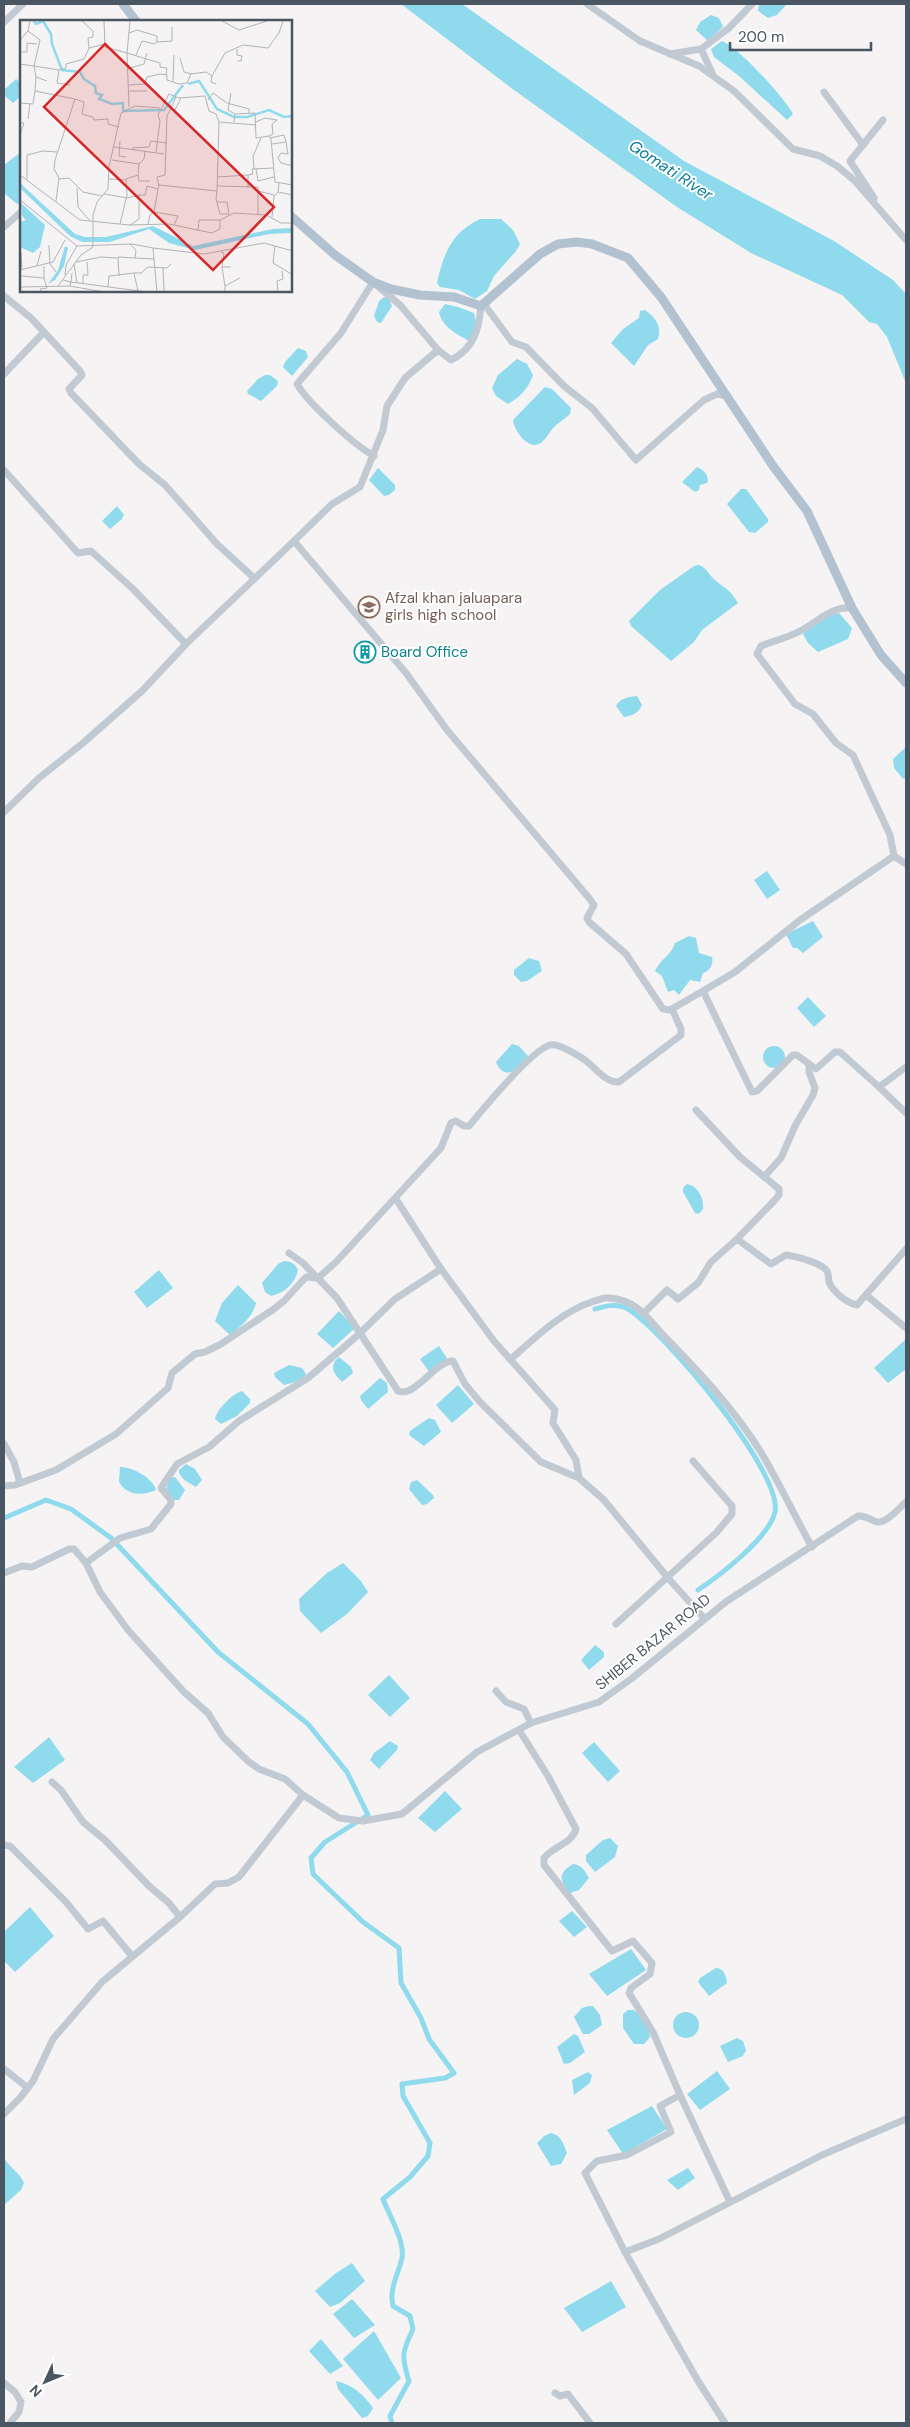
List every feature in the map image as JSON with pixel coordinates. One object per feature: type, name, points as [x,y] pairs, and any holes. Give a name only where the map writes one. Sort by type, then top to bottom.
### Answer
[{"type":"main road","points":[[124,4],[135,20]]},
{"type":"main road","points":[[292,217],[335,255],[373,282],[390,289],[420,295],[454,297],[482,305],[540,254],[558,244],[578,242],[606,248],[628,258],[661,297],[729,396],[773,466],[807,511],[852,608],[881,655],[906,683]]},
{"type":"street","points":[[4,22],[23,4]]},
{"type":"street","points":[[587,4],[640,41],[699,66],[734,91],[793,149],[820,156],[837,166],[854,180],[906,240]]},
{"type":"street","points":[[670,54],[700,49],[729,28],[752,4]]},
{"type":"street","points":[[700,49],[715,78]]},
{"type":"street","points":[[824,92],[849,129],[863,145]]},
{"type":"street","points":[[883,120],[850,161],[881,210],[906,234]]},
{"type":"street","points":[[4,227],[20,213]]},
{"type":"street","points":[[374,456],[363,450],[319,409],[297,384],[341,333],[373,282],[400,305],[438,350],[451,360],[459,356],[476,335],[482,305]]},
{"type":"street","points":[[4,296],[44,332],[80,371],[82,375],[69,389],[71,393],[139,464],[165,485],[216,544],[254,578]]},
{"type":"street","points":[[482,305],[512,342],[526,347],[564,386],[592,408],[636,460],[704,400],[717,394],[729,396]]},
{"type":"street","points":[[4,374],[44,332]]},
{"type":"street","points":[[4,812],[39,778],[83,744],[142,690],[186,644],[224,610],[254,578],[332,504],[360,487],[383,430],[387,406],[406,378],[438,350]]},
{"type":"street","points":[[4,470],[78,553],[91,551],[133,589],[186,644]]},
{"type":"street","points":[[294,541],[406,673],[447,730],[589,898],[594,908],[587,918],[589,922],[626,954],[663,1009],[667,1011],[672,1009],[735,972],[800,920],[894,856]]},
{"type":"street","points":[[852,608],[841,608],[818,619],[800,632],[761,646],[757,654],[795,704],[813,714],[836,743],[853,755],[890,835],[894,856],[906,864]]},
{"type":"street","points":[[703,991],[752,1092],[757,1091],[793,1055],[801,1057],[813,1068],[819,1067],[838,1051],[879,1086],[906,1113]]},
{"type":"street","points":[[4,1486],[20,1483],[56,1470],[116,1434],[168,1388],[172,1373],[195,1354],[205,1352],[221,1344],[274,1309],[306,1277],[318,1278],[336,1262],[368,1226],[396,1199],[441,1148],[450,1123],[456,1121],[464,1126],[469,1126],[500,1088],[546,1047],[557,1045],[584,1059],[608,1079],[619,1082],[681,1035],[681,1029],[672,1009]]},
{"type":"street","points":[[764,1177],[781,1158],[798,1120],[813,1095],[815,1088],[809,1072],[809,1065]]},
{"type":"street","points":[[879,1086],[906,1068]]},
{"type":"street","points":[[645,1312],[667,1290],[678,1299],[698,1282],[711,1262],[737,1239],[779,1195],[779,1189],[776,1185],[740,1157],[696,1110]]},
{"type":"street","points":[[396,1199],[441,1269],[494,1341],[555,1410],[553,1423],[576,1460],[579,1478]]},
{"type":"street","points":[[737,1239],[771,1264],[786,1255],[821,1265],[828,1272],[830,1284],[834,1290],[853,1304],[856,1304],[866,1295],[906,1249]]},
{"type":"street","points":[[289,1252],[337,1298],[395,1389],[401,1393],[408,1392],[444,1364],[453,1361],[465,1384],[480,1402],[541,1462],[579,1478],[604,1500],[668,1578],[704,1618]]},
{"type":"street","points":[[4,1574],[22,1566],[32,1567],[72,1548],[86,1563],[120,1538],[148,1530],[162,1517],[172,1503],[161,1488],[177,1464],[209,1447],[239,1421],[308,1378],[360,1334],[396,1299],[441,1269]]},
{"type":"street","points":[[866,1295],[906,1328]]},
{"type":"street","points":[[511,1359],[546,1328],[576,1307],[607,1297],[625,1301],[645,1312],[664,1336],[689,1360],[738,1419],[762,1454],[812,1547]]},
{"type":"street","points":[[4,1444],[14,1462],[20,1483]]},
{"type":"street","points":[[616,1624],[716,1534],[733,1510],[693,1461]]},
{"type":"street","name":"SHIBER BAZAR ROAD","points":[[86,1563],[100,1592],[128,1630],[184,1692],[208,1713],[224,1737],[248,1761],[259,1769],[280,1776],[303,1794],[340,1818],[360,1821],[398,1816],[413,1807],[477,1752],[531,1722],[599,1702],[631,1679],[727,1601],[858,1516],[864,1516],[877,1522],[883,1521],[906,1502]]},
{"type":"street","points":[[496,1691],[506,1702],[524,1709],[531,1722]]},
{"type":"street","points":[[519,1730],[548,1776],[576,1829],[572,1837],[548,1853],[544,1858],[544,1865],[612,1951],[633,1940],[652,1963],[650,1974],[631,1988],[629,1993],[653,2032],[730,2202]]},
{"type":"street","points":[[52,1782],[61,1790],[82,1822],[105,1840],[149,1886],[169,1903],[180,1917]]},
{"type":"street","points":[[4,2114],[28,2088],[53,2039],[102,1982],[180,1917],[215,1884],[228,1882],[239,1877],[303,1794]]},
{"type":"street","points":[[4,1845],[10,1846],[66,1902],[88,1929],[104,1921],[132,1956]]},
{"type":"street","points":[[4,2069],[28,2088]]},
{"type":"street","points":[[680,2095],[660,2107],[671,2132],[627,2156],[597,2161],[585,2173],[625,2252],[698,2381],[725,2423]]},
{"type":"street","points":[[625,2252],[659,2239],[822,2156],[906,2119]]},
{"type":"street","points":[[4,2383],[15,2392],[21,2402],[19,2412],[10,2423]]},
{"type":"street","points":[[555,2393],[560,2396],[568,2394],[590,2423]]},
{"type":"water","name":"Gomati River","points":[[401,4],[462,4],[684,161],[834,241],[893,280],[906,294],[906,383],[887,337],[877,324],[869,322],[842,295],[751,253],[677,207],[514,90]]},
{"type":"water","points":[[759,4],[787,4],[777,15],[768,18],[758,11]]},
{"type":"water","points":[[711,15],[719,18],[723,27],[708,41],[696,30],[700,22]]},
{"type":"water","points":[[722,41],[750,63],[780,96],[793,114],[787,120],[739,76],[714,57],[711,49]]},
{"type":"water","points":[[16,79],[20,82],[20,97],[13,103],[5,96],[4,90]]},
{"type":"water","points":[[20,153],[20,202],[17,204],[4,193],[4,165]]},
{"type":"water","points":[[480,219],[501,219],[513,230],[520,244],[494,276],[487,291],[475,299],[459,290],[440,287],[437,283],[442,263],[450,245],[462,230]]},
{"type":"water","points":[[384,297],[389,299],[392,306],[381,323],[377,322],[374,316],[379,301]]},
{"type":"water","points":[[445,304],[474,313],[477,326],[469,341],[443,322],[439,312]]},
{"type":"water","points":[[645,310],[659,326],[659,334],[658,339],[648,345],[634,366],[611,343],[623,329],[639,318],[640,311]]},
{"type":"water","points":[[298,348],[306,351],[308,357],[292,376],[283,367],[285,362]]},
{"type":"water","points":[[517,359],[527,364],[533,375],[523,392],[508,404],[496,396],[492,388],[498,375]]},
{"type":"water","points":[[265,375],[270,375],[278,381],[277,386],[261,401],[248,394],[247,391],[258,379]]},
{"type":"water","points":[[545,387],[552,389],[571,408],[570,414],[554,427],[542,442],[533,445],[519,435],[513,420]]},
{"type":"water","points":[[697,467],[706,474],[708,480],[707,483],[700,485],[699,490],[695,492],[682,482]]},
{"type":"water","points":[[378,468],[395,485],[395,490],[389,495],[384,496],[369,480]]},
{"type":"water","points":[[741,489],[746,489],[768,519],[768,522],[755,533],[749,532],[727,504]]},
{"type":"water","points":[[117,506],[124,515],[110,529],[102,521]]},
{"type":"water","points":[[699,565],[730,592],[738,603],[702,630],[694,642],[671,661],[631,626],[629,621],[660,590],[694,566]]},
{"type":"water","points":[[839,613],[852,628],[848,639],[818,652],[808,643],[803,634],[823,618]]},
{"type":"water","points":[[637,696],[642,705],[641,708],[635,714],[624,717],[616,706],[627,697]]},
{"type":"water","points":[[906,747],[906,778],[903,779],[894,768],[893,759]]},
{"type":"water","points":[[767,871],[780,890],[767,899],[754,880]]},
{"type":"water","points":[[813,921],[823,937],[803,953],[797,948],[793,948],[786,934]]},
{"type":"water","points":[[689,936],[696,938],[699,953],[712,957],[712,965],[703,973],[700,982],[690,980],[679,995],[674,990],[668,992],[662,976],[655,971],[675,943]]},
{"type":"water","points":[[529,958],[539,961],[542,971],[527,981],[521,982],[514,975],[514,970]]},
{"type":"water","points":[[808,997],[826,1016],[814,1027],[797,1008]]},
{"type":"water","points":[[512,1044],[519,1046],[529,1057],[517,1069],[508,1073],[504,1072],[496,1062]]},
{"type":"water","points":[[770,1046],[778,1046],[785,1053],[785,1061],[778,1068],[770,1068],[763,1061],[763,1053]]},
{"type":"water","points":[[687,1184],[694,1187],[701,1197],[703,1209],[699,1214],[695,1213],[683,1192],[683,1188]]},
{"type":"water","points":[[284,1261],[291,1262],[296,1266],[298,1270],[297,1275],[288,1287],[280,1293],[271,1296],[265,1292],[262,1283],[278,1264]]},
{"type":"water","points":[[159,1270],[173,1288],[147,1308],[134,1292]]},
{"type":"water","points":[[238,1285],[256,1303],[249,1317],[230,1335],[215,1321],[222,1303]]},
{"type":"water","points":[[339,1311],[355,1328],[333,1348],[317,1334]]},
{"type":"water","points":[[905,1340],[906,1369],[888,1383],[874,1368]]},
{"type":"water","points":[[439,1346],[448,1360],[430,1373],[420,1359]]},
{"type":"water","points":[[339,1357],[351,1367],[353,1373],[342,1382],[333,1370],[334,1364]]},
{"type":"water","points":[[289,1365],[302,1368],[306,1374],[303,1380],[284,1385],[275,1377],[274,1373]]},
{"type":"water","points":[[380,1378],[387,1383],[388,1392],[368,1409],[360,1396]]},
{"type":"water","points":[[458,1385],[474,1404],[452,1423],[436,1405]]},
{"type":"water","points":[[242,1391],[250,1399],[250,1403],[237,1416],[221,1424],[215,1419],[216,1415],[230,1399]]},
{"type":"water","points":[[429,1418],[435,1420],[441,1432],[424,1446],[409,1435],[410,1431]]},
{"type":"water","points":[[186,1464],[195,1469],[202,1480],[196,1487],[184,1480],[179,1473],[179,1470]]},
{"type":"water","points":[[120,1467],[125,1467],[146,1477],[156,1490],[136,1494],[126,1490],[119,1482]]},
{"type":"water","points":[[175,1477],[185,1490],[179,1500],[174,1500],[166,1489],[170,1478]]},
{"type":"water","points":[[417,1480],[433,1495],[434,1498],[427,1504],[422,1505],[409,1489],[411,1482]]},
{"type":"water","points":[[343,1563],[361,1581],[368,1592],[347,1614],[321,1633],[300,1611],[299,1599],[327,1573]]},
{"type":"water","points":[[595,1645],[604,1652],[604,1657],[589,1670],[581,1660]]},
{"type":"water","points":[[389,1675],[410,1698],[390,1717],[368,1695]]},
{"type":"water","points":[[49,1737],[65,1760],[33,1783],[14,1767]]},
{"type":"water","points":[[390,1741],[398,1746],[397,1750],[379,1769],[370,1760],[374,1753]]},
{"type":"water","points":[[594,1742],[620,1771],[608,1782],[582,1753]]},
{"type":"water","points":[[445,1791],[462,1809],[435,1832],[418,1818]]},
{"type":"water","points":[[610,1838],[618,1846],[615,1857],[595,1872],[586,1861],[586,1855],[603,1840]]},
{"type":"water","points":[[573,1864],[581,1867],[589,1878],[579,1890],[570,1893],[562,1877],[565,1870]]},
{"type":"water","points":[[30,1907],[54,1936],[15,1972],[4,1961],[4,1932]]},
{"type":"water","points":[[572,1911],[587,1927],[574,1937],[559,1921]]},
{"type":"water","points":[[631,1949],[646,1970],[607,1996],[589,1974]]},
{"type":"water","points":[[716,1968],[724,1973],[727,1983],[709,1996],[698,1982],[700,1978]]},
{"type":"water","points":[[593,2006],[600,2015],[602,2025],[589,2034],[583,2034],[574,2017],[582,2008]]},
{"type":"water","points":[[628,2010],[634,2010],[643,2018],[647,2025],[650,2037],[644,2044],[634,2044],[623,2028],[623,2014]]},
{"type":"water","points":[[686,2012],[695,2016],[699,2025],[695,2034],[686,2038],[677,2034],[673,2025],[677,2016]]},
{"type":"water","points":[[574,2034],[578,2036],[585,2052],[570,2063],[564,2064],[557,2047]]},
{"type":"water","points":[[737,2038],[743,2041],[746,2050],[743,2056],[728,2062],[720,2046]]},
{"type":"water","points":[[717,2071],[730,2089],[700,2110],[687,2094]]},
{"type":"water","points":[[588,2072],[592,2075],[590,2083],[574,2095],[572,2080]]},
{"type":"water","points":[[652,2106],[667,2129],[623,2154],[607,2130]]},
{"type":"water","points":[[551,2133],[560,2138],[567,2153],[561,2164],[551,2166],[537,2143],[544,2136]]},
{"type":"water","points":[[4,2158],[24,2183],[21,2190],[4,2205]]},
{"type":"water","points":[[688,2168],[695,2178],[678,2190],[667,2180]]},
{"type":"water","points":[[352,2263],[365,2281],[340,2303],[330,2307],[315,2291],[336,2273]]},
{"type":"water","points":[[611,2281],[626,2307],[582,2332],[564,2308]]},
{"type":"water","points":[[352,2299],[375,2325],[354,2338],[333,2314]]},
{"type":"water","points":[[374,2331],[401,2378],[378,2400],[343,2359]]},
{"type":"water","points":[[321,2339],[343,2366],[330,2374],[309,2351]]},
{"type":"water","points":[[336,2381],[352,2387],[366,2399],[373,2408],[368,2416],[362,2418],[338,2389]]},
{"type":"waterway","points":[[595,1309],[607,1306],[624,1307],[645,1322],[667,1344],[718,1403],[760,1466],[772,1493],[775,1512],[763,1533],[742,1556],[698,1590]]},
{"type":"waterway","points":[[4,1518],[46,1500],[71,1509],[111,1538],[218,1652],[308,1724],[347,1772],[368,1815],[325,1842],[311,1858],[313,1874],[363,1922],[399,1948],[401,1983],[421,2018],[429,2039],[454,2073],[445,2078],[402,2084],[403,2096],[430,2143],[428,2156],[410,2177],[383,2199],[399,2236],[402,2251],[402,2258],[392,2293],[393,2306],[410,2316],[413,2329],[404,2354],[409,2381],[390,2416],[392,2423]]},
{"type":"place","name":"Afzal khan jaluapara girls high school","points":[[369,607]]},
{"type":"place","name":"Board Office","points":[[365,652]]}]
